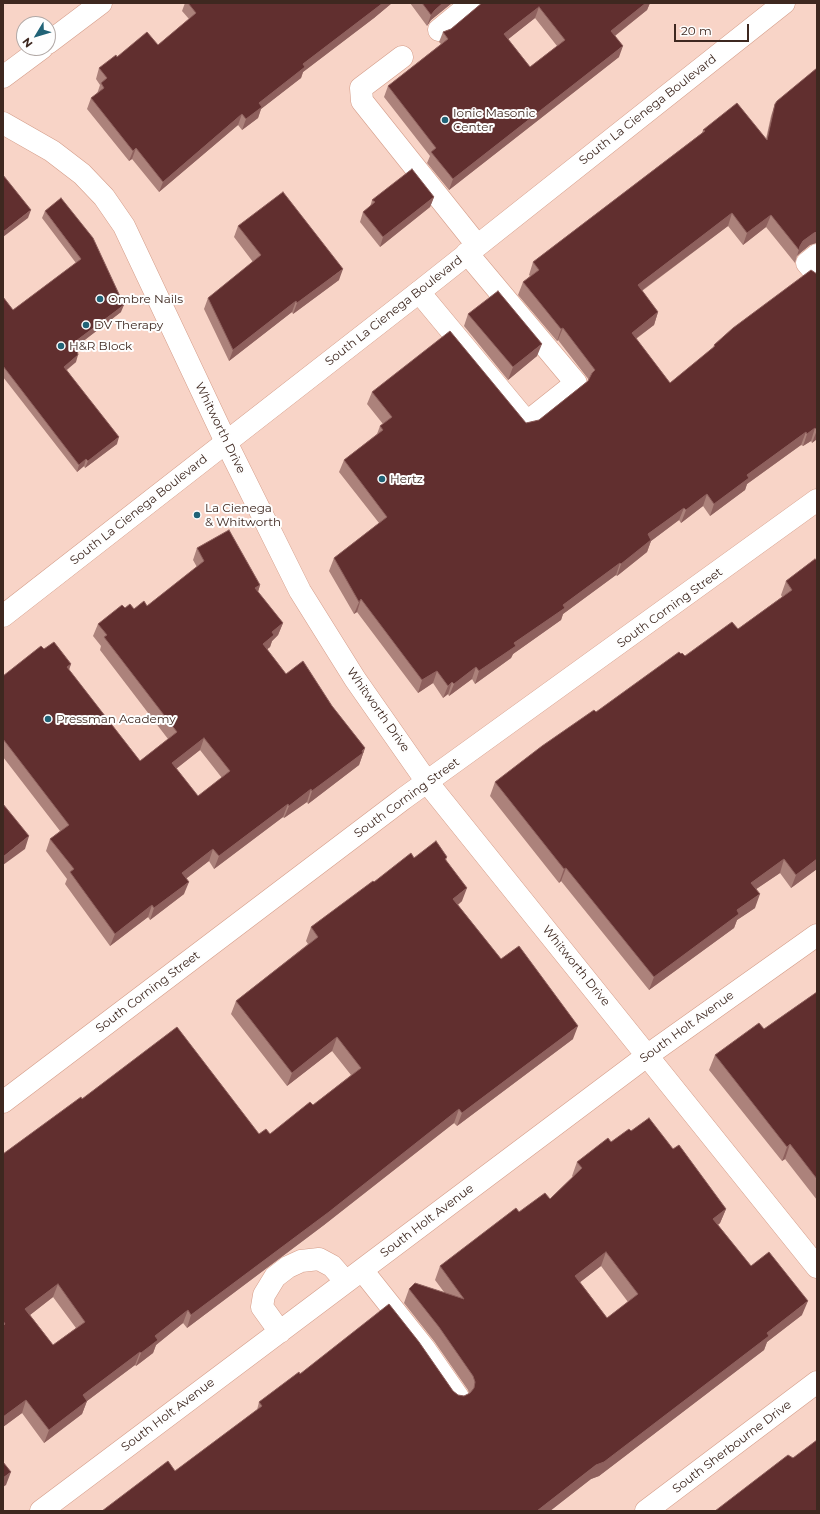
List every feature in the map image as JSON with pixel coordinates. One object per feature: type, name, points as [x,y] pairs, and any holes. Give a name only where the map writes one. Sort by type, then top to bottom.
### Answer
[{"type":"street","points":[[56,37],[101,3]]},
{"type":"street","points":[[439,30],[472,3]]},
{"type":"street","name":"South La Cienega Boulevard","points":[[3,616],[419,292],[784,3]]},
{"type":"street","points":[[3,78],[32,56]]},
{"type":"street","points":[[402,57],[361,88],[362,101],[472,249],[576,383],[526,422],[419,292]]},
{"type":"street","name":"Whitworth Drive","points":[[3,123],[52,151],[82,174],[104,197],[124,226],[226,442],[300,591],[355,679],[427,782],[817,1267]]},
{"type":"street","points":[[817,255],[807,263],[817,275]]},
{"type":"street","name":"South Corning Street","points":[[3,1102],[427,782],[817,500]]},
{"type":"street","name":"South Holt Avenue","points":[[41,1511],[648,1055],[817,935]]},
{"type":"street","points":[[280,1332],[262,1307],[264,1295],[275,1277],[288,1267],[301,1261],[319,1259],[354,1276],[424,1348],[458,1396]]},
{"type":"street","name":"South Sherbourne Drive","points":[[646,1511],[817,1382]]},
{"type":"building","points":[[188,3],[383,3],[303,64],[305,67],[259,103],[262,107],[246,119],[242,114],[163,182],[136,148],[133,151],[91,98],[104,88],[101,83],[107,78],[99,68],[116,55],[117,57],[147,32],[158,45],[196,13]]},
{"type":"building","points":[[422,3],[443,3],[431,15]]},
{"type":"building","points":[[482,3],[646,3],[611,31],[623,46],[453,179],[431,152],[436,148],[388,86],[448,39],[443,32],[451,29]],"holes":[[[539,7],[565,40],[530,67],[504,34]]]},
{"type":"building","points":[[817,68],[817,232],[803,241],[799,250],[771,215],[747,233],[732,213],[638,285],[658,312],[632,333],[670,383],[715,346],[714,345],[733,328],[811,270],[817,274],[817,430],[815,428],[807,434],[806,432],[747,475],[749,478],[714,504],[707,494],[686,510],[684,508],[648,534],[651,540],[621,564],[620,563],[563,605],[565,608],[514,643],[516,646],[479,671],[476,667],[454,684],[452,682],[448,686],[437,671],[422,680],[361,599],[359,602],[334,558],[387,517],[344,460],[383,430],[380,426],[392,417],[372,392],[450,331],[526,423],[539,420],[588,381],[595,370],[563,328],[561,329],[523,282],[539,270],[533,262],[705,131],[703,130],[737,103],[767,140],[777,101]]},
{"type":"building","points":[[412,169],[434,197],[383,237],[363,212],[375,202],[372,200]]},
{"type":"building","points":[[3,175],[31,210],[3,232]]},
{"type":"building","points":[[283,192],[343,269],[297,303],[296,301],[233,350],[208,298],[261,255],[238,226]]},
{"type":"building","points":[[61,198],[93,238],[124,305],[76,341],[78,355],[64,367],[119,437],[88,461],[86,459],[79,465],[3,366],[3,297],[13,310],[81,259],[45,211]]},
{"type":"building","points":[[498,291],[542,344],[513,367],[468,314]]},
{"type":"building","points":[[229,530],[260,585],[255,588],[283,623],[272,632],[274,635],[263,644],[286,674],[303,661],[332,706],[365,748],[362,751],[363,753],[312,791],[311,789],[289,806],[288,804],[219,856],[213,849],[182,873],[189,882],[154,908],[152,905],[115,934],[70,872],[74,869],[50,839],[69,825],[3,739],[3,676],[41,646],[44,649],[54,642],[71,664],[67,667],[140,761],[177,732],[104,637],[107,635],[98,624],[122,605],[125,608],[130,604],[134,609],[144,601],[147,606],[204,561],[197,548]],"holes":[[[204,738],[230,771],[198,796],[172,763]]]},
{"type":"building","points":[[815,559],[817,561],[817,859],[796,875],[784,859],[751,883],[760,894],[737,910],[739,914],[654,977],[566,868],[564,869],[495,782],[542,746],[594,710],[596,712],[679,652],[685,656],[732,622],[738,629],[792,590],[786,581]]},
{"type":"building","points":[[3,804],[29,836],[3,857]]},
{"type":"building","points":[[436,841],[447,857],[445,859],[467,888],[453,899],[501,959],[519,946],[578,1026],[462,1113],[459,1109],[329,1212],[191,1315],[188,1310],[155,1336],[158,1340],[83,1395],[87,1401],[49,1430],[26,1400],[3,1417],[3,1326],[5,1324],[3,1321],[3,1154],[81,1097],[82,1099],[177,1027],[259,1134],[266,1129],[270,1134],[310,1102],[313,1105],[361,1068],[337,1037],[292,1073],[236,1001],[318,937],[311,927],[373,881],[374,882],[411,853],[414,858]],"holes":[[[58,1284],[85,1322],[53,1345],[25,1309]]]},
{"type":"building","points":[[817,992],[817,1179],[790,1144],[787,1147],[715,1055],[759,1023],[764,1029]]},
{"type":"building","points":[[649,1118],[673,1149],[679,1145],[726,1209],[713,1219],[751,1266],[769,1252],[808,1301],[767,1333],[769,1336],[604,1462],[596,1465],[537,1511],[102,1511],[168,1461],[175,1471],[262,1406],[259,1402],[299,1372],[300,1374],[389,1304],[419,1342],[453,1391],[458,1395],[464,1396],[470,1393],[474,1388],[475,1382],[473,1376],[439,1327],[409,1289],[415,1283],[464,1299],[440,1266],[516,1208],[519,1212],[545,1193],[550,1199],[582,1168],[577,1162],[608,1138],[611,1142],[629,1129],[631,1131]],"holes":[[[606,1252],[638,1294],[607,1318],[575,1276]]]},
{"type":"building","points":[[817,1440],[817,1511],[715,1511],[788,1455],[793,1458]]},
{"type":"building","points":[[3,1462],[11,1472],[3,1478]]},
{"type":"place","name":"Ionic Masonic Center","points":[[445,120]]},
{"type":"place","name":"Ombre Nails","points":[[100,299]]},
{"type":"place","name":"DV Therapy","points":[[86,325]]},
{"type":"place","name":"H&R Block","points":[[61,346]]},
{"type":"place","name":"Hertz","points":[[382,479]]},
{"type":"place","name":"La Cienega & Whitworth","points":[[197,515]]},
{"type":"place","name":"Pressman Academy","points":[[48,719]]}]
